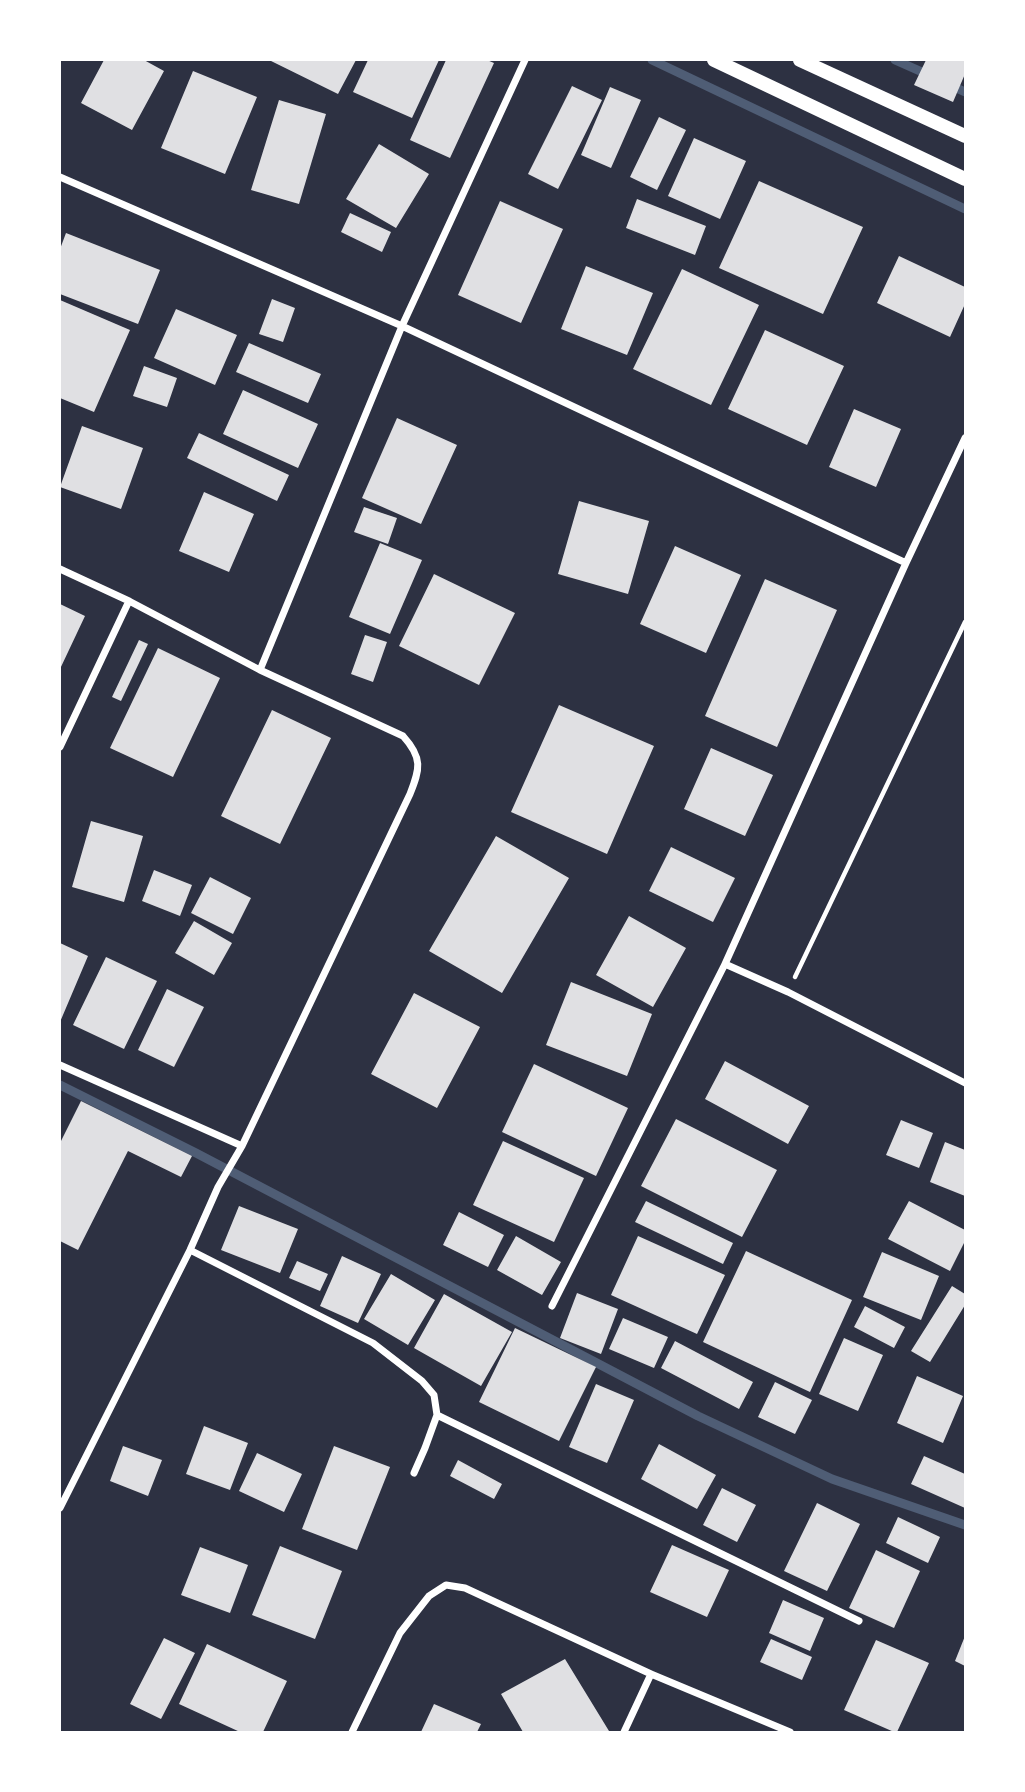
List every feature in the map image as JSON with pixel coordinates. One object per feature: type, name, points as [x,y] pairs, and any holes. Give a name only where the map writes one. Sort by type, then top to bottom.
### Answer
[{"type":"main road","points":[[714,60],[965,179]]},
{"type":"main road","points":[[800,60],[965,136]]},
{"type":"street","points":[[260,670],[402,326],[524,60]]},
{"type":"street","points":[[60,177],[402,326],[906,563]]},
{"type":"street","points":[[552,1306],[725,964],[965,438]]},
{"type":"street","points":[[60,569],[129,601],[260,670],[403,736],[412,746],[418,761],[418,774],[399,818],[242,1146],[218,1188],[190,1250],[60,1508]]},
{"type":"street","points":[[60,747],[129,601]]},
{"type":"street","points":[[725,964],[788,992],[965,1083]]},
{"type":"street","points":[[60,1065],[242,1146]]},
{"type":"street","points":[[190,1250],[373,1343],[422,1381],[434,1395],[437,1415],[414,1473]]},
{"type":"street","points":[[437,1415],[859,1621]]},
{"type":"street","points":[[352,1732],[400,1633],[429,1595],[446,1585],[465,1588],[651,1674],[790,1732]]},
{"type":"street","points":[[624,1732],[651,1674]]},
{"type":"path","points":[[788,992],[965,622]]},
{"type":"building","points":[[104,60],[144,60],[164,71],[132,130],[81,103]]},
{"type":"building","points":[[269,60],[356,60],[338,94]]},
{"type":"building","points":[[368,60],[439,60],[412,118],[353,92]]},
{"type":"building","points":[[446,60],[487,60],[494,63],[450,158],[410,140]]},
{"type":"building","points":[[926,60],[965,60],[965,74],[953,102],[914,85]]},
{"type":"building","points":[[193,71],[257,97],[225,174],[161,148]]},
{"type":"building","points":[[572,86],[602,100],[558,189],[528,174]]},
{"type":"building","points":[[610,87],[641,100],[611,168],[581,155]]},
{"type":"building","points":[[279,100],[326,114],[299,204],[251,190]]},
{"type":"building","points":[[659,117],[686,130],[657,190],[630,177]]},
{"type":"building","points":[[694,138],[746,161],[720,219],[668,196]]},
{"type":"building","points":[[379,144],[429,174],[396,228],[346,199]]},
{"type":"building","points":[[759,181],[863,227],[823,314],[719,268]]},
{"type":"building","points":[[637,199],[706,226],[695,255],[626,228]]},
{"type":"building","points":[[500,201],[563,229],[521,323],[458,295]]},
{"type":"building","points":[[350,213],[391,232],[382,252],[341,232]]},
{"type":"building","points":[[66,233],[160,270],[138,324],[60,294],[60,249]]},
{"type":"building","points":[[899,256],[965,287],[965,304],[950,337],[877,303]]},
{"type":"building","points":[[586,266],[653,293],[627,355],[561,329]]},
{"type":"building","points":[[682,269],[759,305],[711,405],[633,369]]},
{"type":"building","points":[[272,299],[295,308],[283,342],[259,334]]},
{"type":"building","points":[[60,300],[130,330],[94,412],[60,398]]},
{"type":"building","points":[[176,309],[237,335],[215,385],[154,358]]},
{"type":"building","points":[[765,330],[844,366],[807,445],[728,409]]},
{"type":"building","points":[[249,343],[321,374],[308,403],[236,372]]},
{"type":"building","points":[[144,366],[177,378],[167,407],[133,396]]},
{"type":"building","points":[[243,390],[318,424],[298,468],[223,434]]},
{"type":"building","points":[[854,409],[901,429],[876,487],[829,467]]},
{"type":"building","points":[[397,418],[457,445],[421,524],[362,498]]},
{"type":"building","points":[[82,426],[143,448],[121,509],[60,487]]},
{"type":"building","points":[[199,433],[289,475],[277,501],[187,458]]},
{"type":"building","points":[[204,492],[254,514],[229,572],[179,551]]},
{"type":"building","points":[[579,501],[649,521],[628,594],[558,574]]},
{"type":"building","points":[[364,507],[397,518],[388,544],[354,532]]},
{"type":"building","points":[[380,543],[422,560],[390,634],[349,617]]},
{"type":"building","points":[[675,546],[741,575],[706,653],[640,624]]},
{"type":"building","points":[[434,574],[515,613],[479,685],[399,646]]},
{"type":"building","points":[[765,579],[837,610],[777,747],[705,716]]},
{"type":"building","points":[[60,604],[85,616],[60,669]]},
{"type":"building","points":[[365,635],[387,642],[373,682],[351,674]]},
{"type":"building","points":[[139,640],[148,644],[121,701],[112,697]]},
{"type":"building","points":[[158,648],[220,678],[173,777],[110,748]]},
{"type":"building","points":[[559,705],[654,746],[607,854],[511,812]]},
{"type":"building","points":[[272,710],[331,738],[280,844],[221,816]]},
{"type":"building","points":[[711,748],[773,775],[745,836],[684,809]]},
{"type":"building","points":[[91,821],[143,836],[124,902],[72,887]]},
{"type":"building","points":[[496,836],[569,878],[502,993],[429,951]]},
{"type":"building","points":[[671,847],[735,878],[713,922],[649,891]]},
{"type":"building","points":[[154,870],[192,885],[180,916],[142,901]]},
{"type":"building","points":[[210,877],[251,898],[233,934],[191,913]]},
{"type":"building","points":[[629,916],[686,948],[653,1007],[596,975]]},
{"type":"building","points":[[194,921],[232,943],[214,975],[175,953]]},
{"type":"building","points":[[60,943],[88,956],[60,1022]]},
{"type":"building","points":[[106,957],[157,981],[124,1049],[73,1025]]},
{"type":"building","points":[[571,982],[652,1014],[627,1076],[546,1045]]},
{"type":"building","points":[[167,989],[204,1007],[174,1067],[138,1050]]},
{"type":"building","points":[[414,993],[480,1027],[437,1108],[371,1074]]},
{"type":"building","points":[[725,1061],[809,1106],[788,1144],[705,1099]]},
{"type":"building","points":[[534,1064],[628,1108],[596,1176],[502,1132]]},
{"type":"building","points":[[81,1101],[192,1156],[181,1177],[128,1151],[78,1250],[60,1241],[60,1143]]},
{"type":"building","points":[[676,1119],[777,1170],[742,1237],[641,1186]]},
{"type":"building","points":[[901,1120],[933,1133],[919,1168],[886,1155]]},
{"type":"building","points":[[503,1141],[584,1178],[554,1242],[473,1205]]},
{"type":"building","points":[[945,1142],[965,1150],[965,1196],[930,1182]]},
{"type":"building","points":[[646,1201],[733,1243],[723,1264],[635,1222]]},
{"type":"building","points":[[909,1201],[965,1230],[965,1241],[950,1271],[888,1239]]},
{"type":"building","points":[[239,1206],[298,1229],[280,1273],[221,1250]]},
{"type":"building","points":[[459,1212],[504,1235],[488,1267],[443,1245]]},
{"type":"building","points":[[516,1236],[561,1262],[542,1295],[497,1270]]},
{"type":"building","points":[[638,1236],[725,1275],[697,1334],[611,1295]]},
{"type":"building","points":[[746,1251],[852,1300],[810,1392],[703,1342]]},
{"type":"building","points":[[882,1252],[939,1276],[921,1320],[863,1297]]},
{"type":"building","points":[[342,1256],[381,1274],[358,1323],[320,1306]]},
{"type":"building","points":[[297,1261],[328,1274],[320,1291],[289,1278]]},
{"type":"building","points":[[391,1274],[435,1300],[408,1345],[364,1319]]},
{"type":"building","points":[[952,1286],[965,1294],[965,1305],[930,1362],[911,1351]]},
{"type":"building","points":[[577,1293],[618,1309],[601,1354],[560,1338]]},
{"type":"building","points":[[444,1294],[512,1332],[481,1386],[414,1348]]},
{"type":"building","points":[[865,1306],[905,1327],[894,1348],[854,1327]]},
{"type":"building","points":[[623,1318],[668,1337],[654,1368],[609,1349]]},
{"type":"building","points":[[515,1328],[596,1367],[559,1441],[479,1402]]},
{"type":"building","points":[[844,1338],[883,1355],[858,1411],[819,1394]]},
{"type":"building","points":[[675,1341],[753,1382],[739,1409],[661,1368]]},
{"type":"building","points":[[917,1376],[963,1396],[943,1443],[897,1423]]},
{"type":"building","points":[[775,1382],[812,1400],[795,1434],[758,1417]]},
{"type":"building","points":[[596,1384],[634,1400],[607,1463],[569,1447]]},
{"type":"building","points":[[204,1426],[248,1443],[230,1490],[186,1474]]},
{"type":"building","points":[[659,1444],[716,1475],[697,1509],[641,1479]]},
{"type":"building","points":[[123,1446],[162,1460],[148,1496],[110,1481]]},
{"type":"building","points":[[334,1446],[390,1467],[357,1550],[302,1529]]},
{"type":"building","points":[[257,1453],[302,1474],[284,1512],[239,1491]]},
{"type":"building","points":[[924,1456],[965,1474],[965,1508],[911,1484]]},
{"type":"building","points":[[458,1460],[502,1484],[494,1499],[450,1476]]},
{"type":"building","points":[[722,1488],[756,1505],[737,1542],[703,1525]]},
{"type":"building","points":[[817,1503],[860,1524],[827,1591],[784,1571]]},
{"type":"building","points":[[898,1517],[940,1537],[928,1563],[886,1543]]},
{"type":"building","points":[[672,1545],[729,1570],[707,1617],[650,1592]]},
{"type":"building","points":[[280,1546],[342,1571],[315,1639],[252,1615]]},
{"type":"building","points":[[200,1547],[248,1565],[230,1613],[181,1595]]},
{"type":"building","points":[[876,1550],[920,1571],[894,1628],[849,1608]]},
{"type":"building","points":[[783,1600],[824,1618],[810,1651],[769,1633]]},
{"type":"building","points":[[965,1636],[965,1666],[955,1661]]},
{"type":"building","points":[[164,1638],[195,1653],[161,1719],[130,1704]]},
{"type":"building","points":[[771,1639],[812,1657],[802,1680],[760,1662]]},
{"type":"building","points":[[876,1640],[929,1663],[897,1732],[844,1710]]},
{"type":"building","points":[[207,1644],[287,1681],[263,1732],[240,1732],[179,1704]]},
{"type":"building","points":[[565,1659],[609,1731],[523,1732],[501,1694]]},
{"type":"building","points":[[434,1704],[481,1724],[477,1732],[421,1732]]},
{"type":"waterway","points":[[652,60],[965,209]]},
{"type":"waterway","points":[[895,60],[931,76]]},
{"type":"waterway","points":[[950,85],[965,92]]},
{"type":"waterway","points":[[60,1085],[196,1153],[698,1416],[832,1479],[965,1525]]}]
